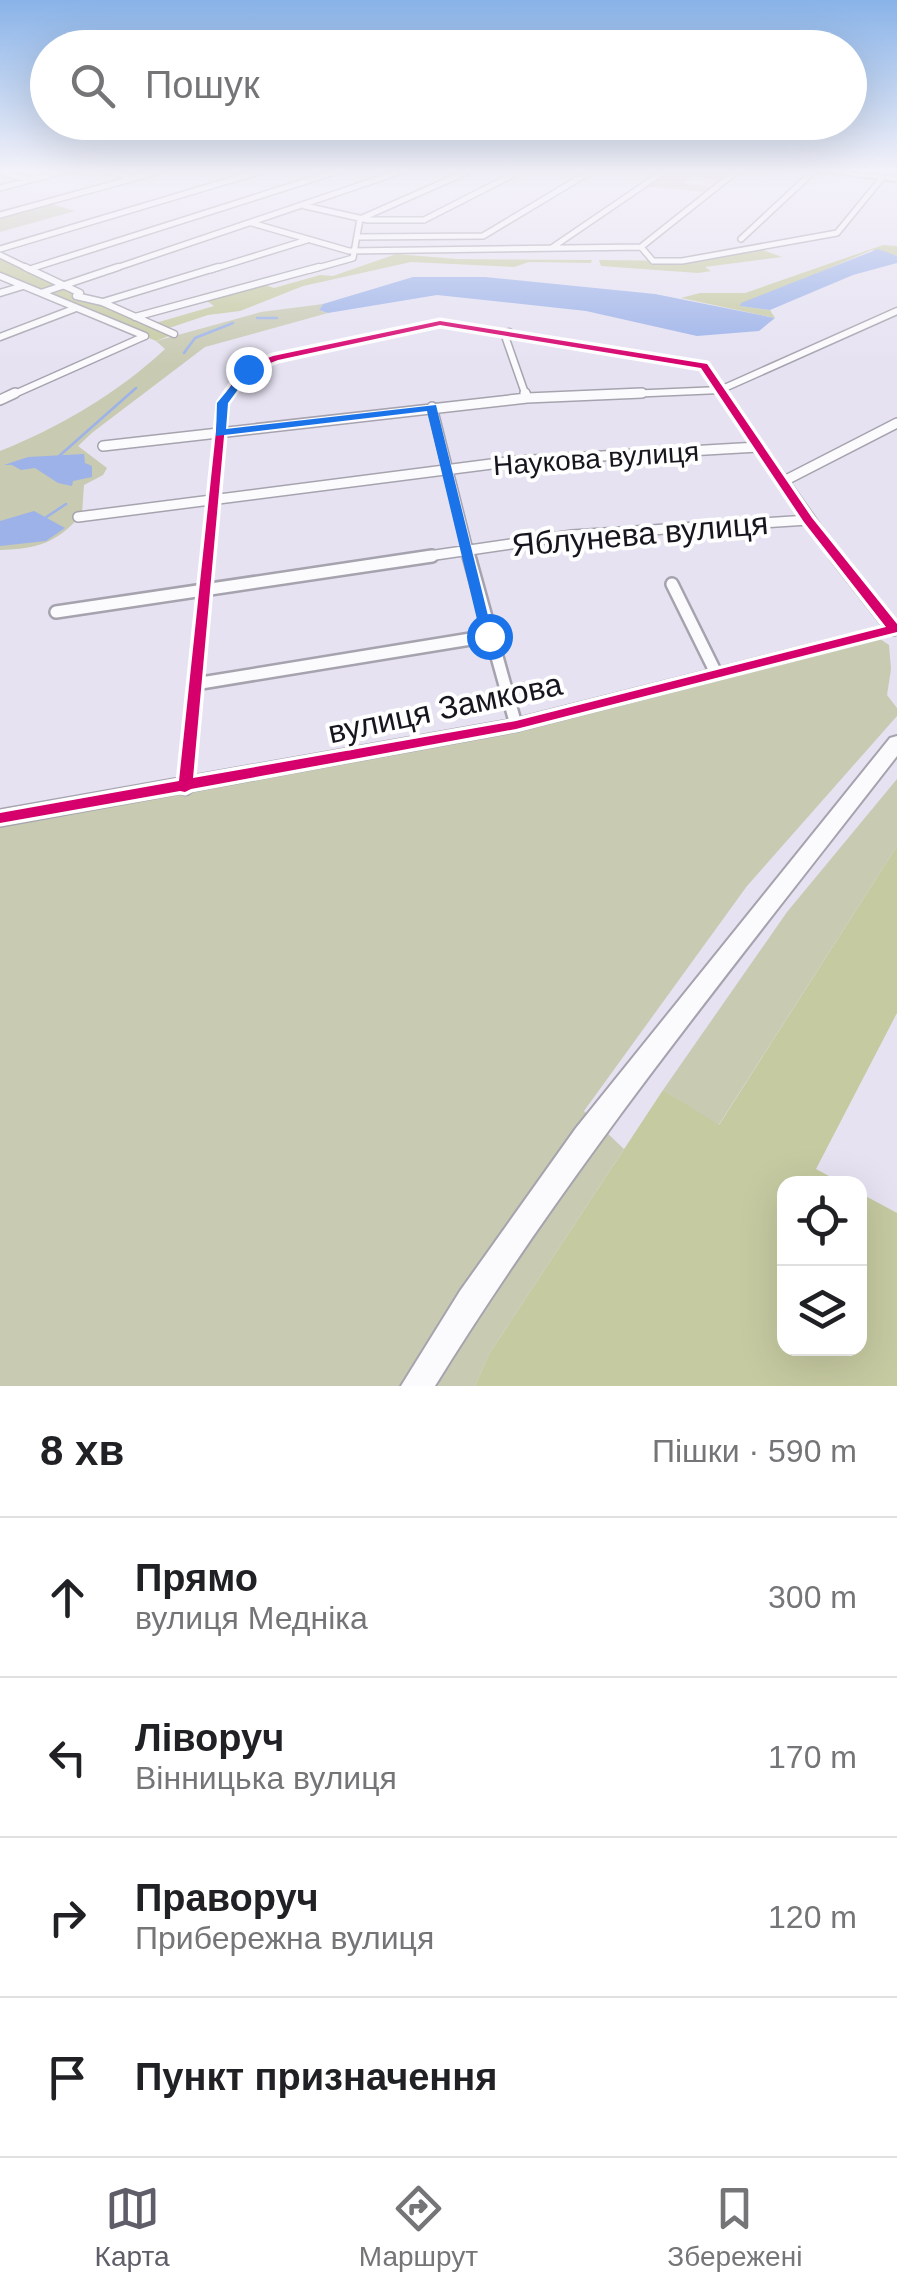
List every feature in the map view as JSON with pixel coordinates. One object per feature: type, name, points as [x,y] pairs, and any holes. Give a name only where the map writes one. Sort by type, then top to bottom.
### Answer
[{"type":"street","points":[[0,252],[56,235]]},
{"type":"street","points":[[33,268],[138,235]]},
{"type":"street","points":[[41,293],[217,235]]},
{"type":"street","points":[[290,235],[355,250],[642,247],[657,235]]},
{"type":"street","points":[[134,317],[350,260],[355,257],[357,237],[485,235]]},
{"type":"street","points":[[550,248],[570,235]]},
{"type":"street","points":[[741,239],[746,235]]},
{"type":"street","points":[[642,247],[653,261],[682,261],[828,235]]},
{"type":"street","points":[[102,302],[307,240]]},
{"type":"street","points":[[0,252],[80,293],[76,296],[174,334]]},
{"type":"street","points":[[0,276],[144,336],[0,400]]},
{"type":"street","points":[[0,293],[23,286]]},
{"type":"street","points":[[0,337],[76,308]]},
{"type":"street","points":[[103,446],[527,398],[720,390],[897,311]]},
{"type":"street","points":[[184,787],[223,403],[248,369],[276,358],[440,323],[694,361],[704,366],[808,520],[895,628]]},
{"type":"street","points":[[509,332],[505,336],[527,398]]},
{"type":"street","points":[[432,407],[489,636],[516,725]]},
{"type":"street","points":[[782,482],[897,423]]},
{"type":"street","name":"Наукова вулиця","points":[[78,517],[514,462],[758,447]]},
{"type":"street","name":"Яблунева вулиця","points":[[56,612],[572,534],[808,520]]},
{"type":"street","points":[[672,584],[716,674]]},
{"type":"street","name":"вулиця Замкова","points":[[0,818],[516,725],[895,628]]},
{"type":"street","points":[[195,684],[489,636]]},
{"type":"street","points":[[417,1386],[455,1323],[612,1106],[897,743]]},
{"type":"green space","points":[[883,245],[897,246],[897,256],[872,250],[741,306],[770,310],[775,318],[681,298],[700,293],[745,293]]},
{"type":"green space","points":[[763,250],[782,257],[705,267],[711,271],[698,273],[601,266],[599,260],[688,261]]},
{"type":"green space","points":[[396,254],[457,259],[592,260],[529,262],[514,267],[411,262],[303,286],[240,311],[208,315],[166,329],[174,334],[156,341],[0,276],[0,255],[80,293],[77,296],[152,324],[214,306],[203,298],[259,283],[274,288],[320,275],[333,276]]},
{"type":"green space","points":[[323,304],[319,310],[328,313],[205,347],[93,432],[78,446],[107,468],[103,475],[84,485],[82,514],[64,532],[46,542],[0,550],[0,451],[66,420],[108,394],[165,349],[156,341],[261,312]]},
{"type":"green space","points":[[873,634],[889,645],[887,695],[897,708],[897,716],[747,886],[584,1111],[624,1149],[489,1354],[475,1386],[0,1386],[0,818],[516,725]]},
{"type":"green space","points":[[897,779],[897,846],[718,1126],[663,1090],[787,912]]},
{"type":"green space","points":[[897,846],[897,1013],[816,1169],[829,1176],[777,1176],[777,1356],[867,1356],[867,1197],[897,1213],[897,1386],[475,1386],[489,1354],[663,1090],[719,1125]]},
{"type":"water","points":[[878,249],[897,256],[897,263],[853,275],[770,310],[740,306],[741,303]]},
{"type":"water","points":[[413,277],[485,277],[655,294],[775,318],[759,331],[697,336],[586,311],[437,295],[328,313],[319,310],[323,304]]},
{"type":"water","points":[[84,454],[85,463],[92,466],[92,477],[73,481],[72,486],[58,483],[35,468],[21,470],[4,465],[28,457]]},
{"type":"water","points":[[34,511],[65,528],[46,541],[0,546],[0,521]]},
{"type":"waterway","points":[[257,318],[277,318]]},
{"type":"waterway","points":[[184,353],[195,338],[233,323]]},
{"type":"waterway","points":[[58,457],[136,388]]},
{"type":"waterway","points":[[45,518],[66,504]]},
{"type":"cycle path","points":[[185,787],[223,403],[247,369],[276,358],[440,323],[704,366],[808,520],[893,629]]},
{"type":"cycle path","points":[[0,818],[516,725],[897,628]]},
{"type":"route","points":[[248,369],[223,403],[220,433],[432,407],[489,636]]}]
